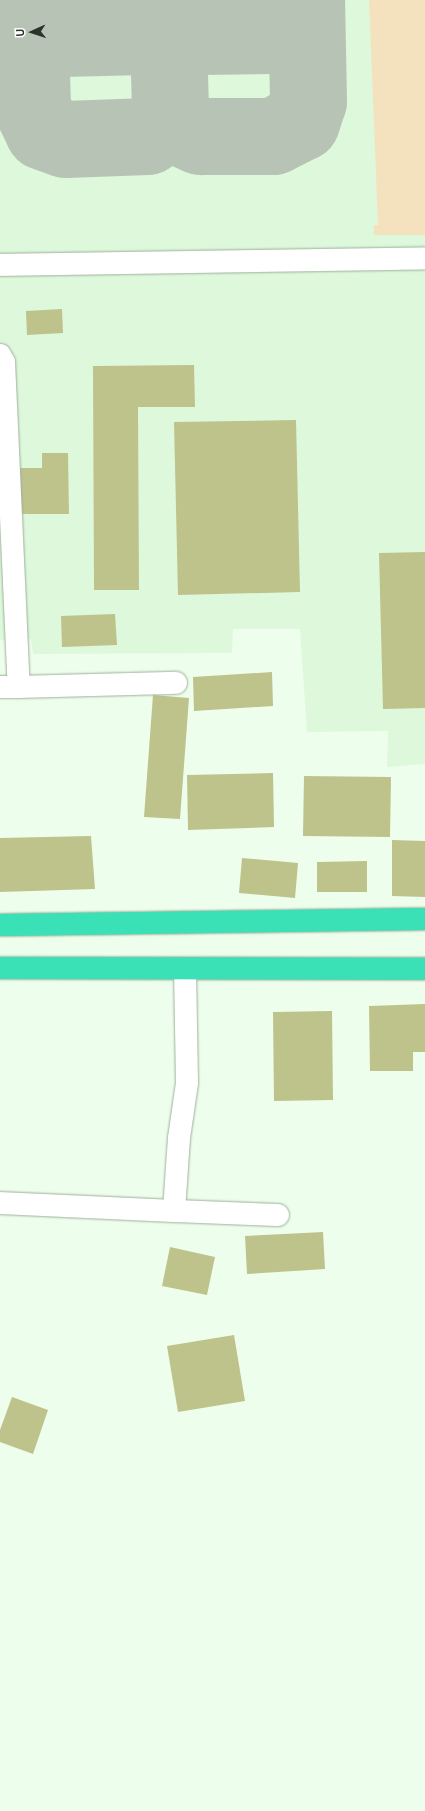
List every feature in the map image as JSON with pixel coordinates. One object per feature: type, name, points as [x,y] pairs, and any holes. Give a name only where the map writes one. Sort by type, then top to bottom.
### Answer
[{"type":"highway","points":[[0,925],[425,919]]},
{"type":"highway","points":[[0,968],[184,971],[425,969]]},
{"type":"street","points":[[0,265],[425,258]]},
{"type":"street","points":[[0,355],[4,362],[5,520],[9,687],[176,683]]},
{"type":"street","points":[[174,1211],[179,1138],[187,1083],[184,971]]},
{"type":"street","points":[[0,1203],[278,1215]]},
{"type":"shaded area","points":[[0,0],[425,0],[425,764],[387,767],[388,731],[307,732],[300,629],[233,629],[232,653],[33,654],[31,639],[0,640]]},
{"type":"shaded area","points":[[369,0],[425,0],[425,235],[374,235],[374,225],[378,225]]},
{"type":"building","points":[[62,309],[63,333],[27,335],[26,311]]},
{"type":"building","points":[[194,365],[195,407],[138,407],[139,590],[94,590],[93,366]]},
{"type":"building","points":[[296,420],[300,592],[178,595],[174,422]]},
{"type":"building","points":[[42,453],[68,453],[69,514],[20,514],[20,468],[42,468]]},
{"type":"building","points":[[425,552],[425,708],[383,709],[379,553]]},
{"type":"building","points":[[115,614],[117,645],[62,647],[61,616]]},
{"type":"building","points":[[272,672],[273,706],[194,711],[193,677]]},
{"type":"building","points":[[153,695],[189,698],[180,819],[144,817]]},
{"type":"building","points":[[273,773],[274,827],[188,830],[187,775]]},
{"type":"building","points":[[304,776],[391,777],[390,837],[303,836]]},
{"type":"building","points":[[91,836],[95,889],[0,892],[0,838]]},
{"type":"building","points":[[392,840],[425,841],[425,897],[392,896]]},
{"type":"building","points":[[242,858],[298,863],[295,898],[239,893]]},
{"type":"building","points":[[367,861],[367,892],[317,892],[317,862]]},
{"type":"building","points":[[425,1004],[425,1052],[413,1052],[413,1071],[370,1071],[369,1006]]},
{"type":"building","points":[[332,1011],[333,1100],[274,1101],[273,1012]]},
{"type":"building","points":[[323,1232],[325,1269],[247,1274],[245,1236]]},
{"type":"building","points":[[170,1247],[215,1257],[207,1295],[162,1286]]},
{"type":"building","points":[[234,1335],[245,1401],[178,1412],[167,1346]]},
{"type":"building","points":[[12,1397],[48,1410],[33,1454],[0,1442],[0,1430]]},
{"type":"taxiway","points":[[29,0],[32,108],[43,131],[65,139],[147,136],[165,122],[170,109],[167,0]]},
{"type":"taxiway","points":[[170,109],[182,128],[200,136],[273,136],[301,122],[308,101],[306,0]]},
{"type":"taxiway","points":[[30,9],[41,30],[60,38],[145,36],[164,20],[168,9],[177,26],[198,36],[274,35],[293,27],[303,17],[306,4]]}]
